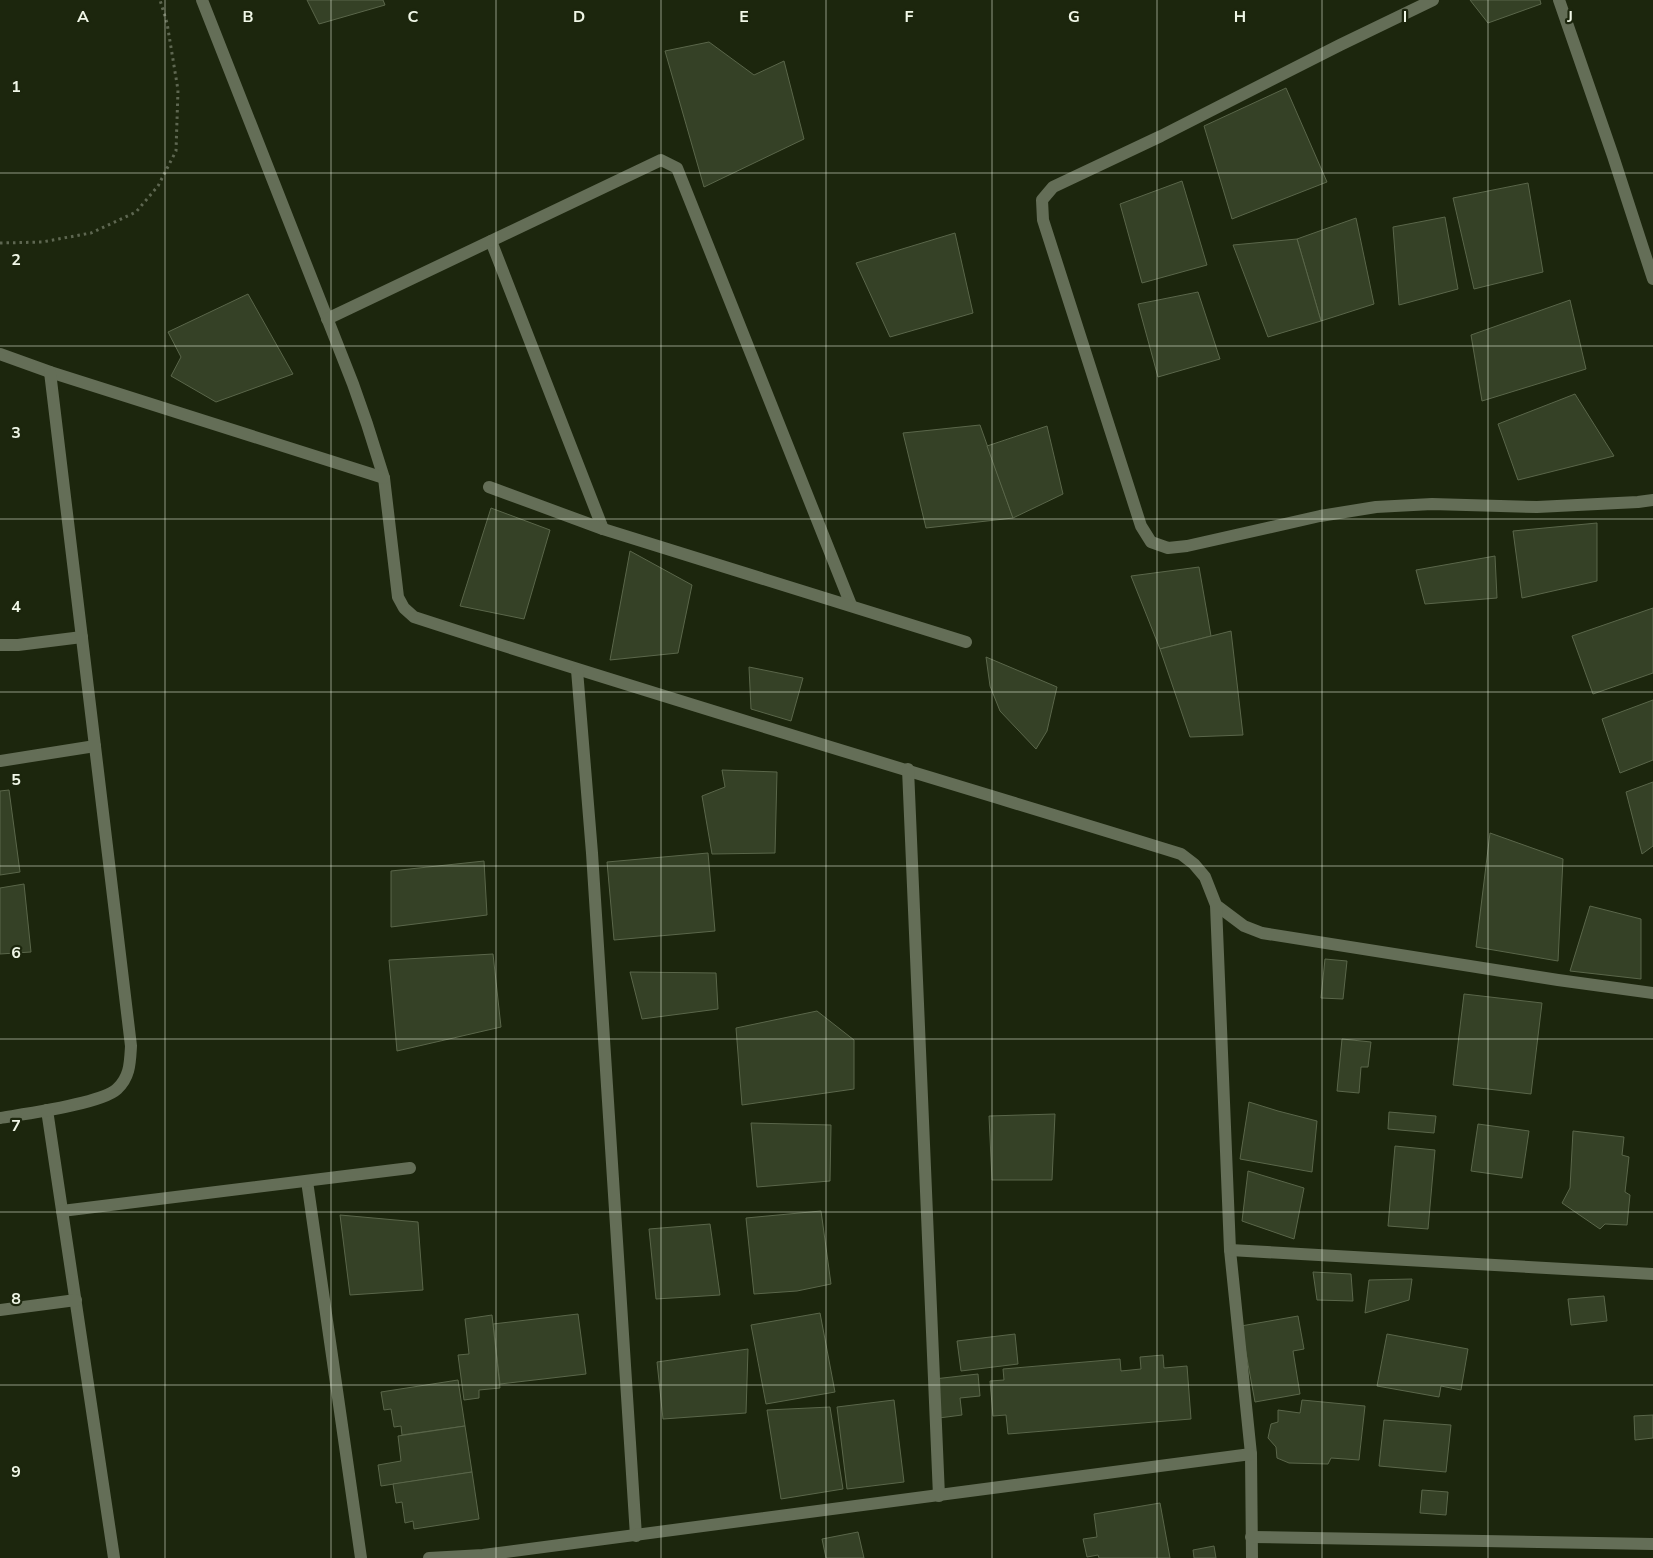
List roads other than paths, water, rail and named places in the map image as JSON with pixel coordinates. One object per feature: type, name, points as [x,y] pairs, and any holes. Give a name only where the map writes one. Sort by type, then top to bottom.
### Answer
[{"type":"street","points":[[202,0],[353,384],[384,478],[398,597],[404,608],[414,617],[577,670],[908,769],[1180,854],[1194,864],[1205,877],[1216,905],[1230,1250],[1251,1454],[1252,1558]]},
{"type":"street","points":[[1433,0],[1161,136],[1052,187],[1042,200],[1043,220],[1142,526],[1151,542],[1168,548],[1187,546],[1320,516],[1376,507],[1432,504],[1537,507],[1653,500]]},
{"type":"street","points":[[1559,0],[1614,156],[1653,279]]},
{"type":"street","points":[[327,319],[661,160],[677,168],[851,605]]},
{"type":"street","points":[[491,241],[603,529]]},
{"type":"street","points":[[0,354],[50,372],[384,478]]},
{"type":"street","points":[[0,1118],[91,1102],[116,1090],[130,1069],[131,1046],[50,372]]},
{"type":"street","points":[[489,487],[603,529],[966,642]]},
{"type":"street","points":[[0,646],[82,637]]},
{"type":"street","points":[[577,670],[592,853],[636,1536]]},
{"type":"street","points":[[0,761],[94,746]]},
{"type":"street","points":[[908,769],[939,1496]]},
{"type":"street","points":[[1216,905],[1244,926],[1262,934],[1653,993]]},
{"type":"street","points":[[47,1110],[114,1558]]},
{"type":"street","points":[[62,1211],[410,1168]]},
{"type":"street","points":[[307,1181],[361,1558]]},
{"type":"street","points":[[1230,1250],[1653,1274]]},
{"type":"street","points":[[0,1310],[76,1300]]},
{"type":"street","points":[[429,1558],[483,1555],[636,1536],[1251,1454]]},
{"type":"street","points":[[1251,1537],[1653,1544]]}]
